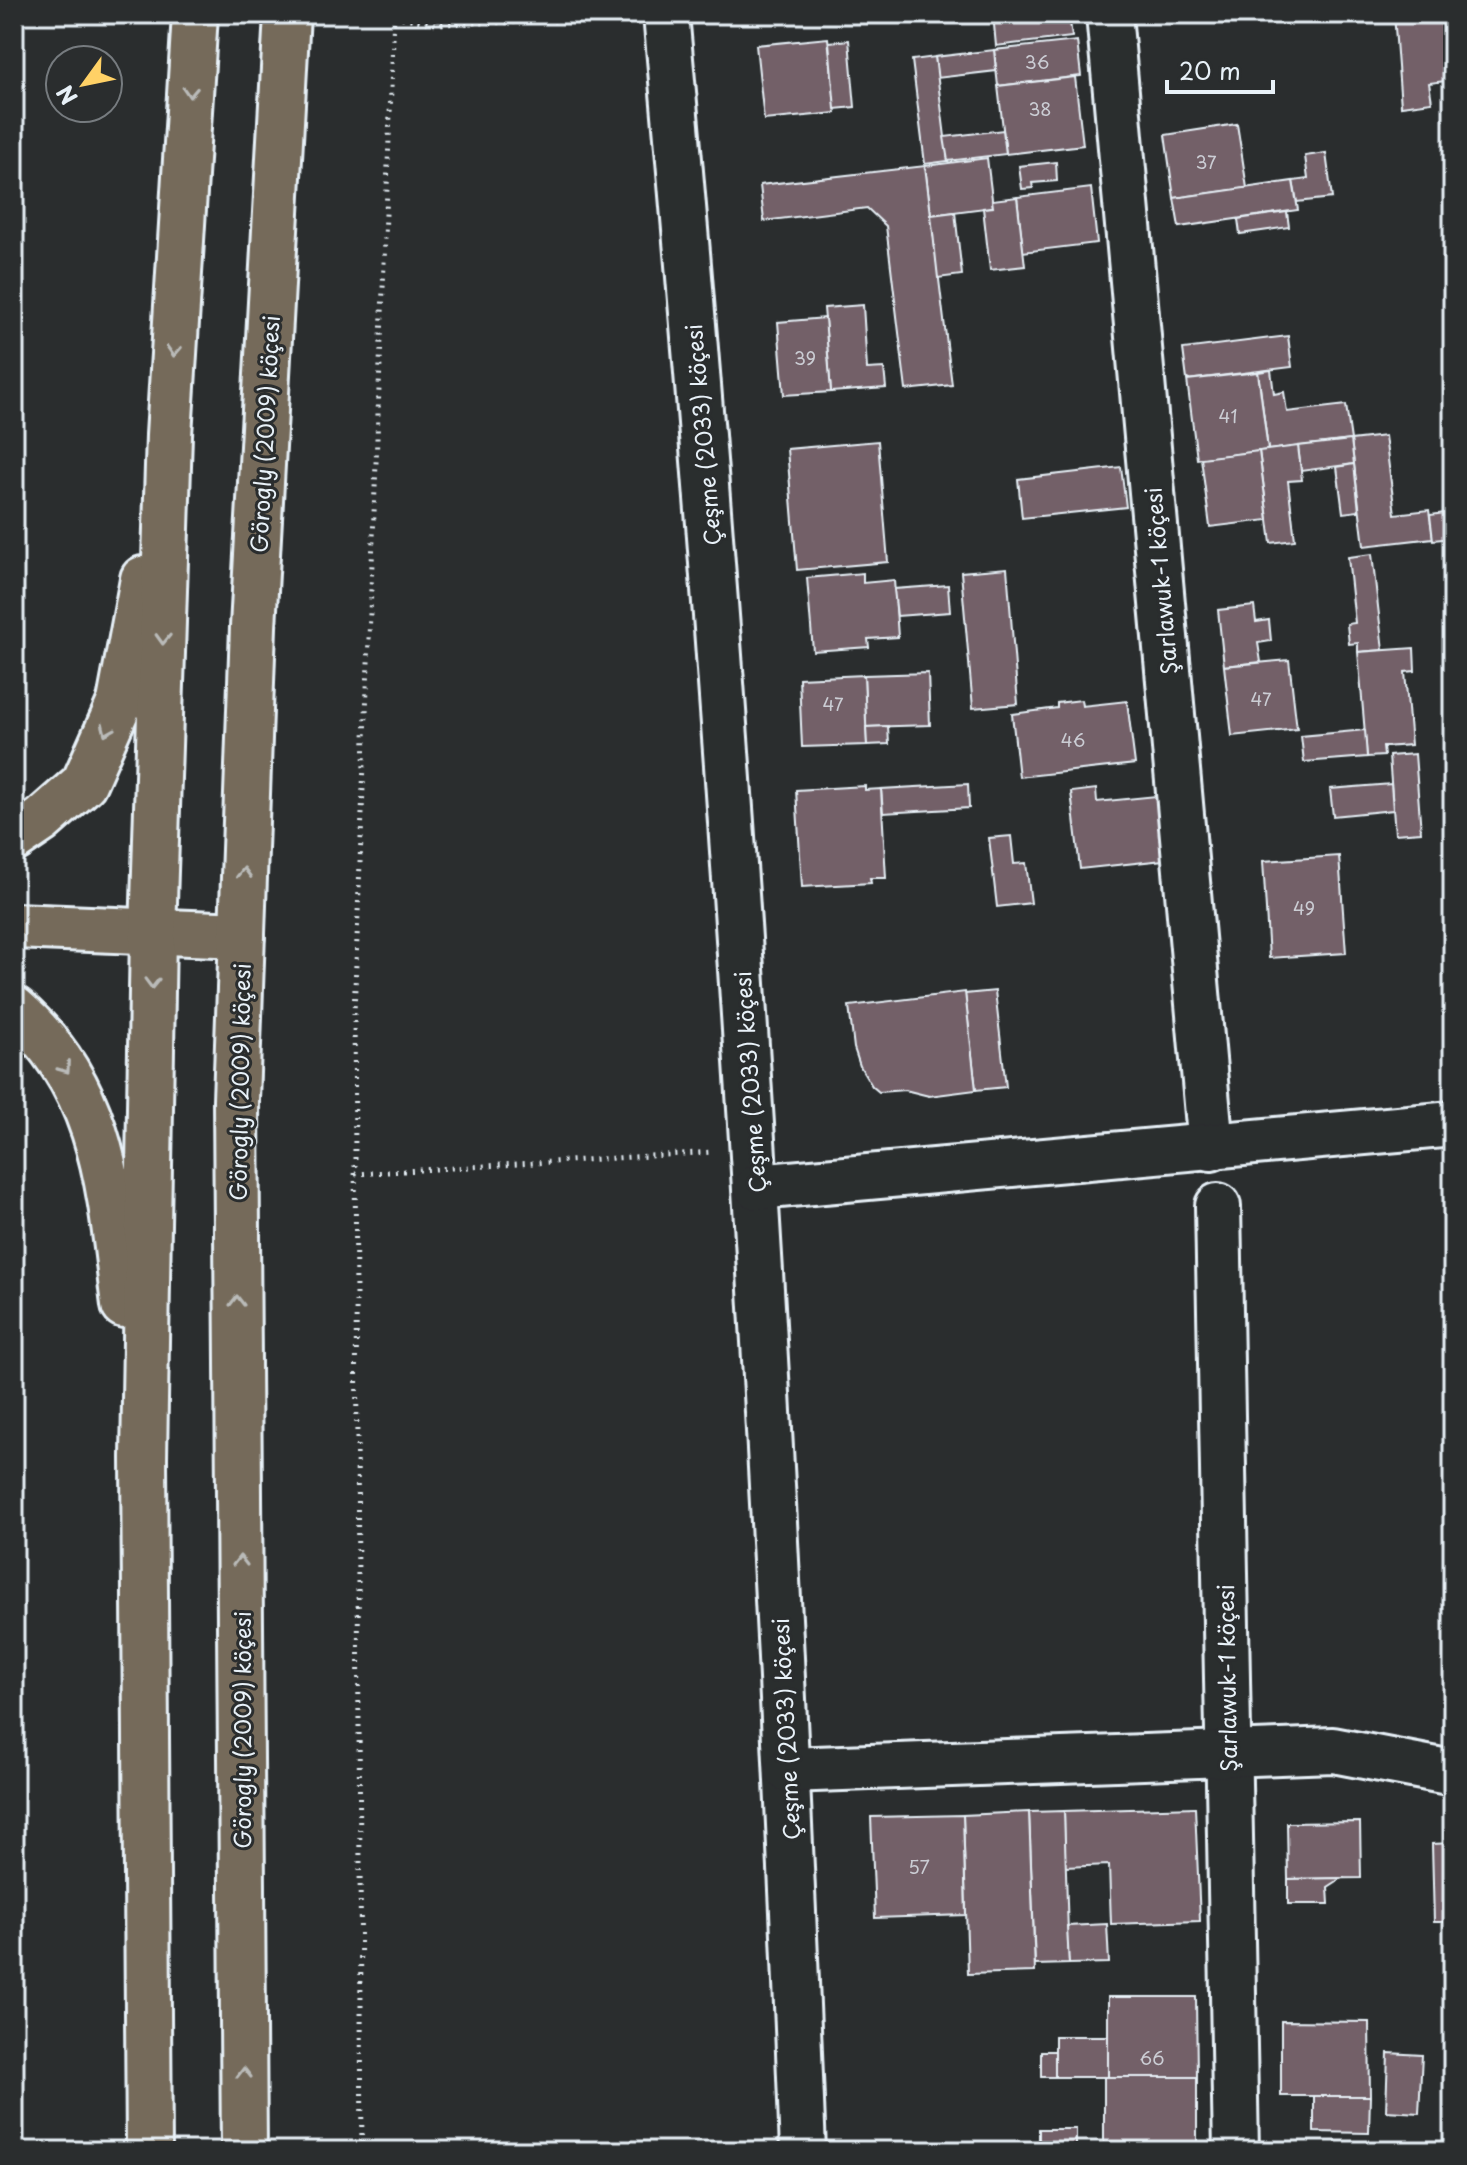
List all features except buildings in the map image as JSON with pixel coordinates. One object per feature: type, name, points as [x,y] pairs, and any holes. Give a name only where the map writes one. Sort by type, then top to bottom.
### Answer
[{"type":"main road","points":[[149,2151],[144,1458],[153,933],[169,435],[195,14]]},
{"type":"main road","name":"Görogly (2009) köçesi","points":[[244,2151],[236,1100],[253,627],[287,14]]},
{"type":"main road","points":[[14,839],[84,783],[120,702],[169,435]]},
{"type":"main road","points":[[14,926],[242,935]]},
{"type":"main road","points":[[14,1009],[34,1026],[76,1083],[107,1165],[144,1458]]},
{"type":"street","name":"Şarlawuk-1 köçesi","points":[[1109,14],[1211,1148]]},
{"type":"street","name":"Çeşme (2033) köçesi","points":[[666,15],[709,509],[755,1165],[788,1770],[803,2151]]},
{"type":"street","points":[[755,1165],[1211,1148],[1453,1124]]},
{"type":"street","name":"Şarlawuk-1 köçesi","points":[[1218,1206],[1236,2151]]},
{"type":"street","points":[[788,1770],[1227,1751],[1333,1750],[1453,1773]]},
{"type":"path","points":[[362,2151],[354,1013],[394,15],[436,24],[666,15]]},
{"type":"path","points":[[355,1174],[718,1151],[755,1165]]}]
